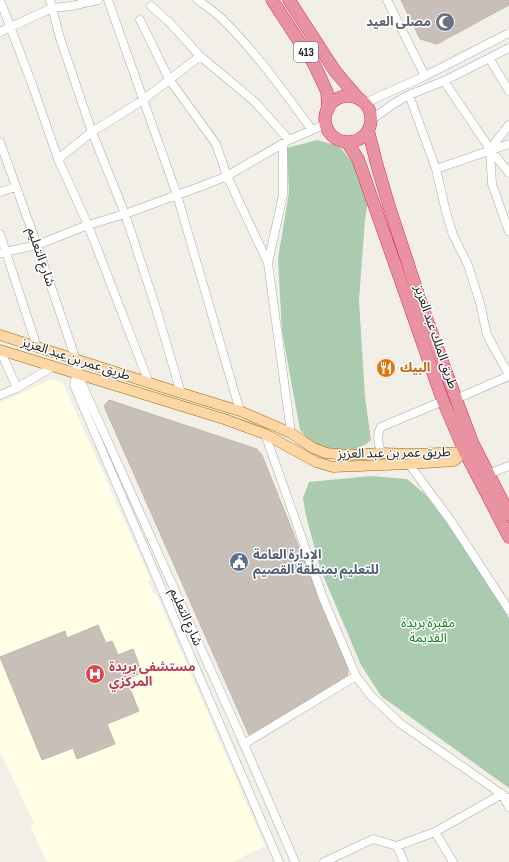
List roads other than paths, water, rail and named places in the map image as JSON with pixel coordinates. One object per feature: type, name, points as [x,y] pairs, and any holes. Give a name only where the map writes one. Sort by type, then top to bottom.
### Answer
[{"type":"highway","name":"413","points":[[272,0],[314,64],[322,79],[327,92],[328,110]]},
{"type":"highway","name":"413","points":[[289,0],[335,71],[361,101]]},
{"type":"highway","points":[[349,96],[361,101],[370,111],[370,125],[359,139],[347,142],[335,138],[326,124],[328,110],[333,102],[340,98],[349,96]]},
{"type":"highway","name":"طريق الملك عبد العزيز","points":[[370,125],[376,165],[423,309],[473,444],[509,514]]},
{"type":"highway","name":"طريق الملك عبد العزيز","points":[[347,142],[358,159],[443,401],[465,452],[509,537]]},
{"type":"main road","name":"طريق عمر بن عبد العزيز","points":[[0,335],[240,411],[291,433],[313,448],[326,454],[348,455],[465,452]]},
{"type":"main road","name":"طريق عمر بن عبد العزيز","points":[[0,350],[224,419],[265,434],[316,462],[333,467],[454,461],[465,452]]},
{"type":"street","points":[[0,0],[32,84],[58,159],[88,225],[149,382]]},
{"type":"street","points":[[0,32],[10,28],[51,4],[71,6],[98,0]]},
{"type":"street","points":[[108,0],[177,195],[240,411]]},
{"type":"street","points":[[198,0],[222,18],[236,33],[277,83],[312,130]]},
{"type":"street","points":[[387,0],[425,76]]},
{"type":"street","points":[[51,4],[60,38],[92,132],[125,214],[155,305],[181,393]]},
{"type":"street","points":[[151,6],[170,23],[200,56],[255,102],[286,142],[283,194],[268,263]]},
{"type":"street","points":[[140,20],[169,79],[216,144],[227,176],[268,263],[291,433]]},
{"type":"street","points":[[361,101],[425,76],[509,33]]},
{"type":"street","points":[[370,125],[392,104],[444,81],[509,48]]},
{"type":"street","points":[[58,159],[92,132],[143,100],[200,56]]},
{"type":"street","points":[[489,58],[509,91]]},
{"type":"street","points":[[444,81],[490,149],[509,172]]},
{"type":"street","points":[[410,95],[436,169],[453,235],[468,265],[480,303],[487,335],[509,376],[456,399]]},
{"type":"street","points":[[3,252],[37,245],[88,225],[125,214],[227,176],[286,142],[326,124]]},
{"type":"street","points":[[509,126],[490,149],[492,184],[509,232]]},
{"type":"street","name":"شارع التعليم","points":[[0,142],[76,360],[77,373],[74,386],[279,862]]},
{"type":"street","points":[[436,169],[490,149],[509,144]]},
{"type":"street","points":[[0,192],[16,187]]},
{"type":"street","points":[[0,234],[3,252],[37,347]]},
{"type":"street","points":[[0,350],[17,388]]},
{"type":"street","points":[[0,395],[17,388],[54,366]]},
{"type":"street","name":"شارع التعليم","points":[[77,373],[244,744],[295,862]]},
{"type":"street","points":[[381,453],[378,439],[381,427],[443,401]]},
{"type":"street","points":[[265,434],[323,598],[356,676],[370,696],[401,724],[506,797],[509,807]]},
{"type":"street","points":[[410,464],[451,522],[509,610]]},
{"type":"street","points":[[488,474],[509,466]]},
{"type":"street","points":[[244,744],[356,676]]},
{"type":"street","points":[[324,862],[373,839],[397,846],[435,832],[506,797]]},
{"type":"street","points":[[435,832],[453,862]]},
{"type":"street","points":[[397,846],[404,862]]},
{"type":"place","name":"مصلى العيد","points":[[445,22]]},
{"type":"place","name":"البيك","points":[[386,368]]},
{"type":"place","name":"الإدارة العامة للتعليم بمنطقة القصيم","points":[[239,562]]},
{"type":"place","name":"مستشفى بريدة المركزي","points":[[95,674]]},
{"type":"park label","name":"مقبرة بريدة القديمة","points":[[428,630]]}]
